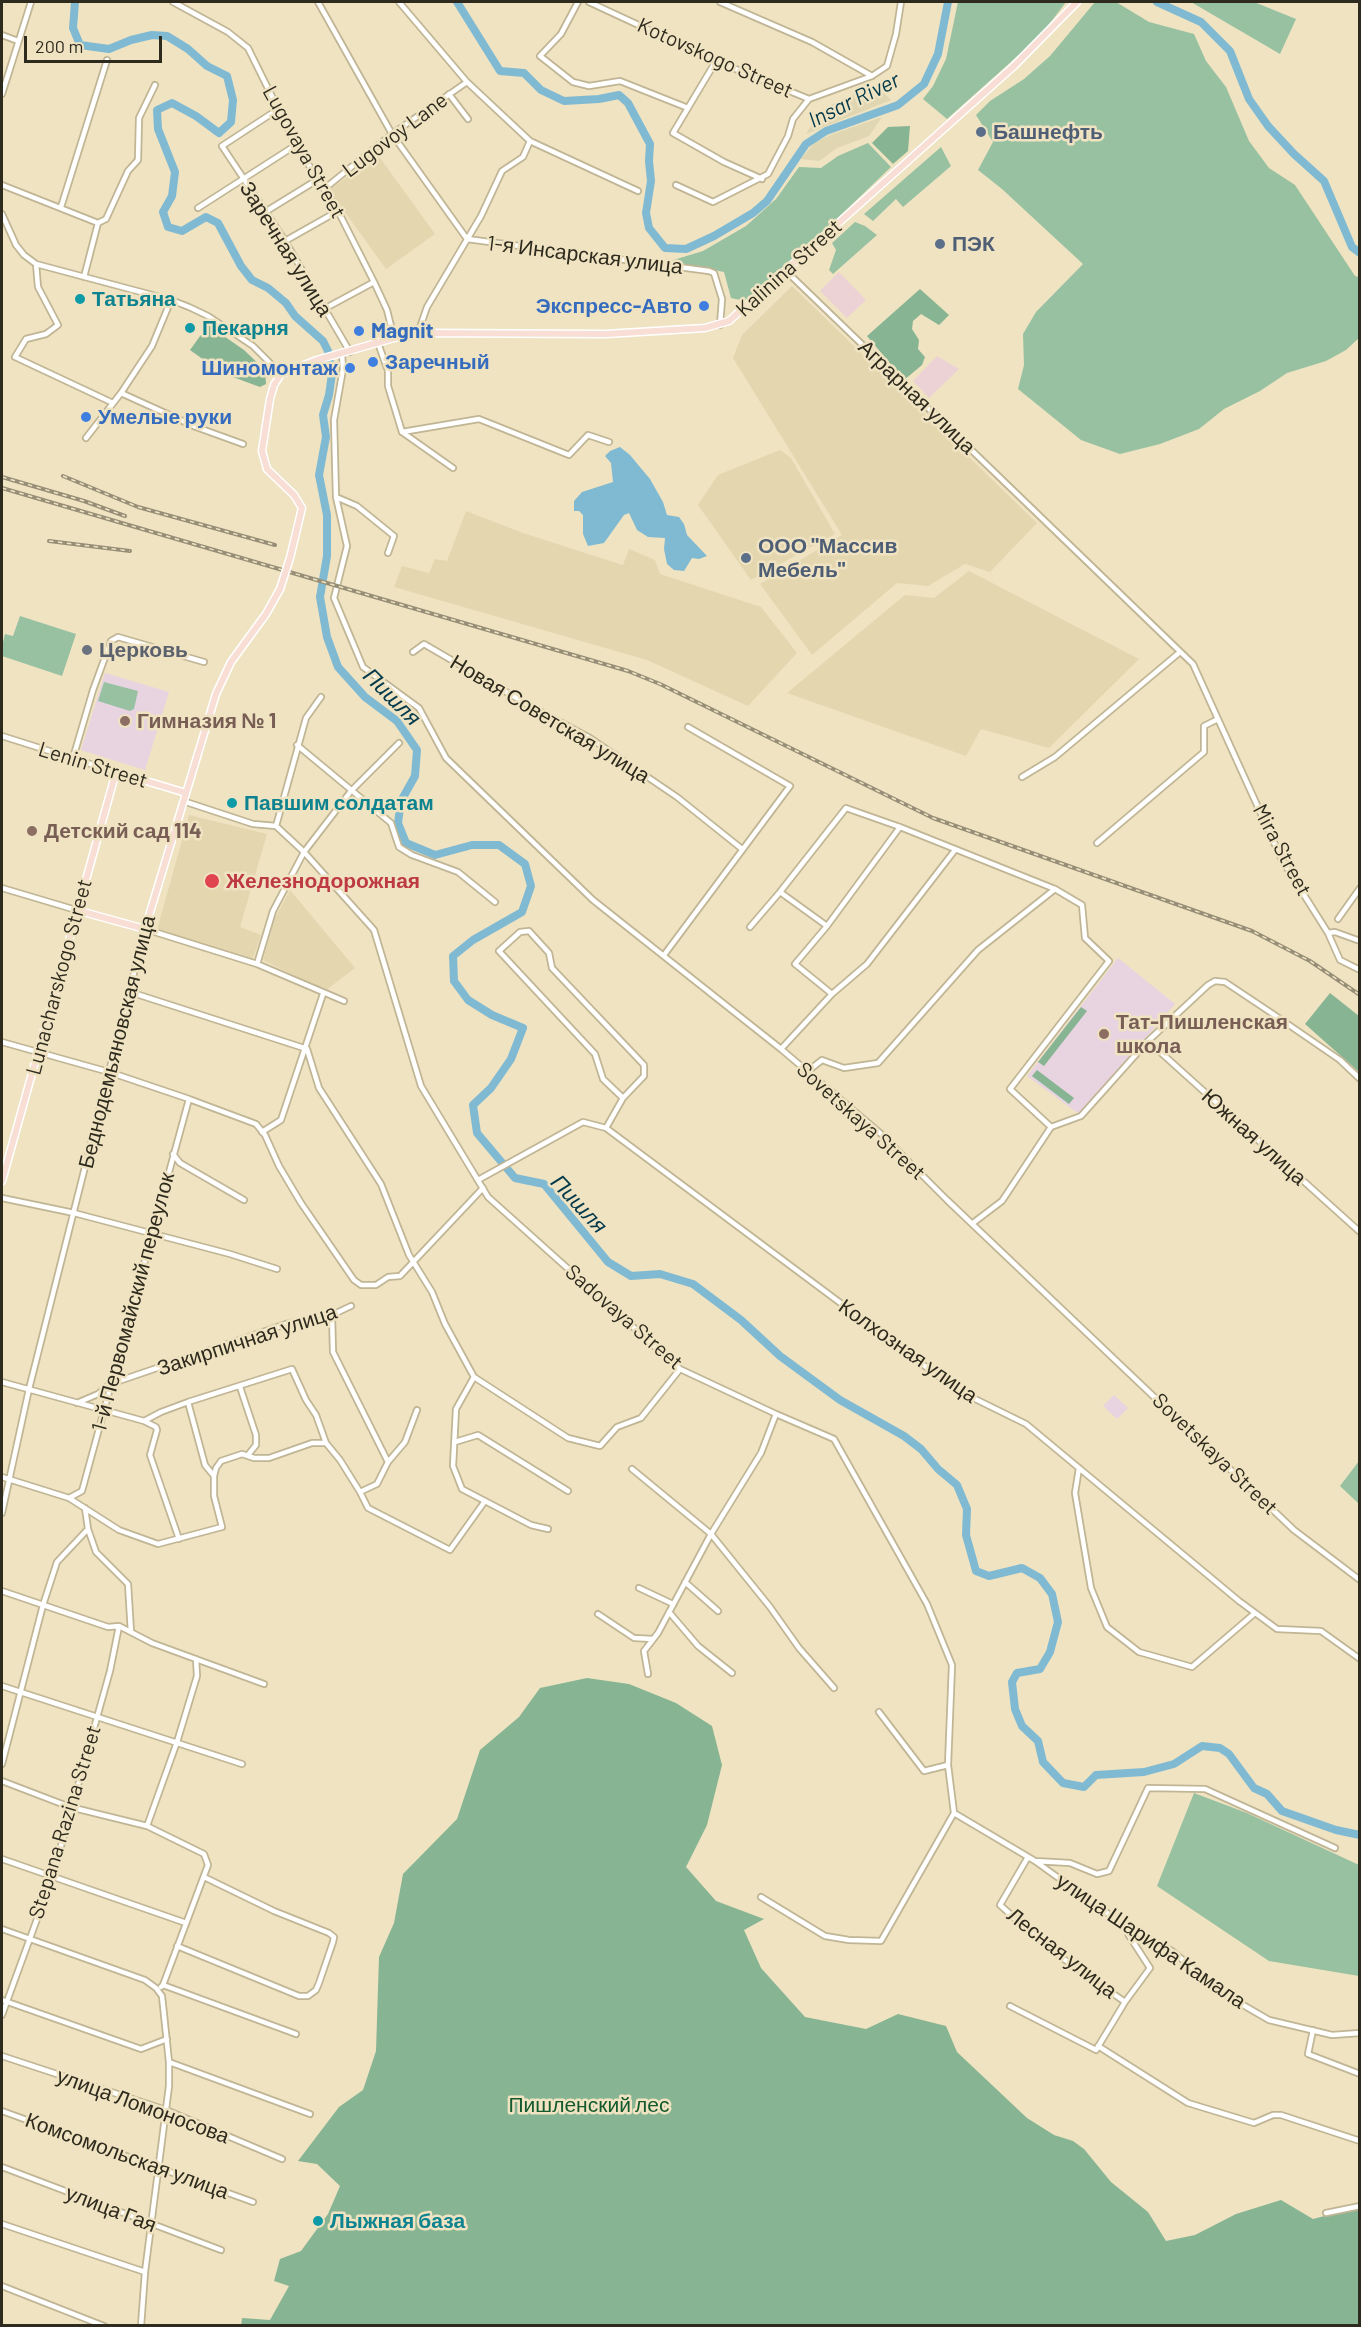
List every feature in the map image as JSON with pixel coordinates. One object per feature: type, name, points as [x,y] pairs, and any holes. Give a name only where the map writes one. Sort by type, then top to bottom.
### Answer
[{"type":"main road","name":"Kalinina Street","points":[[281,374],[317,360],[418,333],[648,333],[720,325],[740,313],[1014,66],[1077,2]]},
{"type":"main road","name":"Беднодемьяновская улица","points":[[145,930],[219,687],[231,662],[266,614],[280,590],[290,558],[302,508],[294,495],[267,469],[262,451],[270,399],[274,385],[281,374]]},
{"type":"main road","name":"Lenin Street","points":[[116,772],[186,793]]},
{"type":"main road","name":"Lunacharskogo Street","points":[[2,1181],[116,772]]},
{"type":"main road","points":[[76,910],[145,930]]},
{"type":"street","points":[[2,94],[31,2]]},
{"type":"street","name":"Lugovaya Street","points":[[173,2],[228,32],[248,48],[277,110],[317,180],[338,211],[374,282],[387,310],[394,338]]},
{"type":"street","name":"1-я Инсарская улица","points":[[318,2],[392,134],[467,239],[709,271],[714,273],[722,300],[720,325]]},
{"type":"street","points":[[399,2],[467,82],[530,141],[638,191]]},
{"type":"street","points":[[578,2],[561,34],[540,56],[573,82],[589,86],[620,81],[688,108]]},
{"type":"street","name":"Kotovskogo Street","points":[[589,2],[596,3],[716,61],[808,99]]},
{"type":"street","points":[[720,2],[812,42],[872,76]]},
{"type":"street","points":[[676,185],[713,202],[762,179],[776,162],[794,119],[808,99],[872,76],[887,66],[896,34],[901,2]]},
{"type":"street","points":[[2,34],[18,41]]},
{"type":"street","points":[[61,207],[107,60]]},
{"type":"street","points":[[716,61],[673,133],[724,162],[762,179]]},
{"type":"street","name":"Lugovoy Lane","points":[[322,187],[329,185],[392,134],[467,82]]},
{"type":"street","points":[[84,278],[98,223],[106,219],[128,171],[138,160],[139,118],[155,85]]},
{"type":"street","points":[[449,94],[468,119]]},
{"type":"street","name":"Заречная улица","points":[[277,110],[222,146],[285,242],[350,352]]},
{"type":"street","points":[[418,333],[427,308],[481,216],[502,171],[523,157],[530,141]]},
{"type":"street","points":[[198,208],[296,145]]},
{"type":"street","points":[[265,212],[317,180]]},
{"type":"street","points":[[2,185],[98,223]]},
{"type":"street","points":[[285,242],[338,211]]},
{"type":"street","points":[[2,214],[16,244],[24,255],[36,264],[171,300],[208,316],[253,346],[281,374]]},
{"type":"street","points":[[36,264],[38,287],[58,326],[46,334],[26,339],[15,357],[113,403]]},
{"type":"street","name":"Аграрная улица","points":[[786,271],[1180,652]]},
{"type":"street","points":[[324,309],[374,282]]},
{"type":"street","points":[[86,438],[121,393],[152,346],[171,300]]},
{"type":"street","points":[[378,343],[388,371],[388,386],[402,432],[453,468]]},
{"type":"street","points":[[339,354],[343,369],[334,420],[336,496],[357,506],[394,536],[388,553]]},
{"type":"street","points":[[121,393],[196,427],[243,444]]},
{"type":"street","points":[[402,432],[479,419],[569,455],[588,435],[609,442]]},
{"type":"street","name":"Sovetskaya Street","points":[[336,496],[347,546],[334,598],[363,667],[419,708],[446,758],[593,900],[781,1049],[880,1133],[1294,1530],[1359,1580]]},
{"type":"street","points":[[73,759],[93,690],[111,640],[118,637],[204,662]]},
{"type":"street","name":"Новая Советская улица","points":[[413,652],[424,644],[590,738],[677,797],[742,849]]},
{"type":"street","points":[[1022,777],[1055,757],[1180,652]]},
{"type":"street","name":"Mira Street","points":[[1180,652],[1193,664],[1282,860],[1328,933],[1340,960],[1359,970]]},
{"type":"street","points":[[183,801],[253,824],[276,826],[306,718],[321,697]]},
{"type":"street","points":[[1097,843],[1204,752],[1204,726],[1218,718]]},
{"type":"street","points":[[664,955],[790,786],[688,727]]},
{"type":"street","name":"Lenin Street","points":[[2,736],[116,772]]},
{"type":"street","points":[[256,964],[273,911],[304,852],[351,791],[399,743]]},
{"type":"street","points":[[297,745],[391,823],[399,847],[412,855],[458,872],[495,902]]},
{"type":"street","points":[[750,927],[846,808],[1055,889],[1082,905],[1085,938],[1109,961],[1011,1089],[1051,1127]]},
{"type":"street","name":"Sadovaya Street","points":[[276,826],[304,852],[374,930],[421,1086],[488,1197],[680,1369],[834,1439],[927,1604],[952,1665],[948,1765],[954,1813]]},
{"type":"street","points":[[832,994],[795,964],[827,926],[900,828]]},
{"type":"street","points":[[781,1049],[832,994],[867,964],[956,850]]},
{"type":"street","points":[[2,888],[76,910]]},
{"type":"street","points":[[1338,919],[1359,888]]},
{"type":"street","points":[[807,1071],[822,1060],[844,1068],[878,1063],[978,950],[1055,889]]},
{"type":"street","points":[[780,892],[827,926]]},
{"type":"street","points":[[145,930],[256,964],[344,1001]]},
{"type":"street","name":"Беднодемьяновская улица","points":[[2,1513],[30,1389],[145,930]]},
{"type":"street","points":[[478,1180],[583,1122],[606,1128],[623,1098],[644,1076],[644,1065],[552,968],[549,953],[529,931],[520,933],[499,951],[595,1054],[603,1078],[623,1098]]},
{"type":"street","points":[[1328,933],[1359,941]]},
{"type":"street","points":[[973,1223],[1002,1201],[1051,1127],[1081,1116],[1148,1041],[1215,981],[1225,982],[1340,1060],[1359,1079]]},
{"type":"street","points":[[130,992],[307,1049],[311,1068],[320,1088],[381,1184],[412,1262],[432,1292],[445,1324],[474,1377],[568,1438],[600,1446],[617,1427],[641,1418],[680,1369]]},
{"type":"street","points":[[262,1132],[281,1120],[323,993]]},
{"type":"street","name":"Южная улица","points":[[1148,1041],[1359,1232]]},
{"type":"street","points":[[2,1042],[109,1072],[256,1124],[301,1203],[354,1280],[361,1285],[376,1285],[388,1277],[400,1276],[483,1188]]},
{"type":"street","name":"1-й Первомайский переулок","points":[[69,1498],[82,1491],[189,1099]]},
{"type":"street","name":"Колхозная улица","points":[[606,1128],[957,1390],[1026,1424],[1277,1629],[1321,1631],[1359,1659]]},
{"type":"street","points":[[173,1154],[180,1163],[244,1200]]},
{"type":"street","points":[[2,1198],[152,1233],[277,1269]]},
{"type":"street","name":"Закирпичная улица","points":[[77,1403],[98,1394],[110,1384],[286,1324],[332,1315],[351,1306]]},
{"type":"street","points":[[332,1315],[333,1352],[388,1462]]},
{"type":"street","points":[[144,1421],[188,1402],[292,1369],[306,1400],[316,1415],[326,1443],[340,1460],[369,1508],[450,1550],[485,1501]]},
{"type":"street","points":[[474,1377],[456,1409],[453,1466],[462,1489],[531,1525],[548,1529]]},
{"type":"street","points":[[2,1382],[144,1421],[156,1427],[150,1455],[179,1539]]},
{"type":"street","points":[[240,1387],[256,1435],[256,1445],[248,1455]]},
{"type":"street","points":[[188,1402],[205,1465],[214,1476]]},
{"type":"street","points":[[360,1492],[377,1484],[388,1462],[405,1442],[417,1410]]},
{"type":"street","points":[[648,1674],[644,1650],[674,1604],[711,1534],[761,1454],[776,1414]]},
{"type":"street","points":[[454,1443],[478,1435],[568,1491]]},
{"type":"street","points":[[2,1477],[69,1498],[118,1530],[158,1544],[222,1527],[214,1496],[214,1476],[221,1461],[242,1454],[254,1458],[269,1458],[312,1443],[326,1443]]},
{"type":"street","points":[[1079,1468],[1074,1493],[1091,1588],[1107,1627],[1139,1652],[1192,1667],[1255,1612]]},
{"type":"street","points":[[632,1469],[711,1534],[770,1607],[799,1648],[834,1688]]},
{"type":"street","points":[[84,1507],[88,1529],[96,1552],[128,1584],[131,1632]]},
{"type":"street","points":[[2,1764],[43,1605],[57,1562],[88,1529]]},
{"type":"street","points":[[685,1582],[718,1611]]},
{"type":"street","points":[[639,1588],[674,1604]]},
{"type":"street","points":[[2,1591],[108,1627],[119,1626],[152,1643],[264,1684]]},
{"type":"street","points":[[669,1612],[698,1646],[732,1673]]},
{"type":"street","points":[[598,1614],[634,1638],[653,1639]]},
{"type":"street","name":"Stepana Razina Street","points":[[2,2015],[4,2000],[52,1878],[70,1807],[110,1671],[119,1626]]},
{"type":"street","points":[[147,1826],[177,1742],[196,1676],[196,1659]]},
{"type":"street","points":[[2,1686],[242,1764]]},
{"type":"street","points":[[879,1712],[924,1771],[948,1765]]},
{"type":"street","points":[[2,1781],[70,1807],[147,1826],[204,1854],[208,1865],[204,1878],[163,1985],[157,1989]]},
{"type":"street","points":[[1035,1862],[1070,1863],[1097,1874],[1108,1870],[1148,1788],[1204,1789],[1335,1848]]},
{"type":"street","points":[[761,1897],[825,1936],[849,1940],[881,1941],[954,1813]]},
{"type":"street","name":"улица Шарифа Камала","points":[[954,1813],[1028,1857],[1129,1928],[1172,1951],[1224,1994],[1269,2020],[1332,2035],[1359,2033]]},
{"type":"street","name":"Лесная улица","points":[[1028,1857],[1000,1905],[1048,1948],[1125,2002],[1150,1968],[1128,1934],[1129,1928]]},
{"type":"street","points":[[2,1859],[186,1923]]},
{"type":"street","points":[[177,1946],[299,1996],[308,1996],[316,1990],[319,1983],[333,1942],[333,1937],[329,1933],[274,1911],[204,1878]]},
{"type":"street","points":[[2,1929],[145,1980],[162,1996],[169,2062],[166,2110],[141,2325]]},
{"type":"street","points":[[163,1985],[296,2034]]},
{"type":"street","points":[[4,2000],[141,2049],[167,2039]]},
{"type":"street","points":[[1010,2006],[1096,2050],[1125,2002]]},
{"type":"street","points":[[1313,2030],[1308,2054],[1359,2074]]},
{"type":"street","points":[[1098,2046],[1188,2103],[1254,2123],[1273,2115],[1281,2115],[1359,2141]]},
{"type":"street","name":"улица Ломоносова","points":[[2,2056],[166,2110],[282,2159]]},
{"type":"street","points":[[169,2062],[310,2114]]},
{"type":"street","name":"Комсомольская улица","points":[[2,2111],[253,2202]]},
{"type":"street","name":"улица Гая","points":[[2,2167],[221,2250]]},
{"type":"street","points":[[1326,2213],[1359,2206]]},
{"type":"street","points":[[2,2224],[146,2272]]},
{"type":"street","points":[[2,2286],[105,2325]]},
{"type":"shaded area","points":[[378,155],[435,234],[386,269],[329,190]]},
{"type":"shaded area","points":[[839,272],[866,300],[847,318],[820,291]]},
{"type":"shaded area","points":[[792,286],[1037,523],[990,572],[965,564],[928,586],[897,583],[812,655],[760,584],[842,535],[733,358],[742,335]]},
{"type":"shaded area","points":[[937,356],[959,369],[929,398],[913,381]]},
{"type":"shaded area","points":[[780,450],[791,458],[835,534],[751,580],[698,505],[718,475]]},
{"type":"shaded area","points":[[466,511],[523,533],[623,565],[629,549],[655,560],[660,574],[761,607],[797,653],[748,706],[647,660],[394,587],[402,566],[429,573],[435,559],[447,561]]},
{"type":"shaded area","points":[[969,571],[1139,659],[1049,748],[981,729],[966,756],[787,693],[905,595],[934,598]]},
{"type":"shaded area","name":"Гимназия № 1","points":[[105,673],[169,692],[145,770],[81,750]]},
{"type":"shaded area","name":"Железнодорожная","points":[[189,815],[267,834],[240,927],[261,935],[252,961],[157,930]]},
{"type":"shaded area","points":[[290,890],[355,968],[325,991],[263,960],[275,918]]},
{"type":"shaded area","name":"Тат-Пишленская школа","points":[[1118,958],[1175,1004],[1079,1114],[1027,1076]]},
{"type":"shaded area","points":[[1114,1395],[1128,1408],[1117,1419],[1103,1406]]},
{"type":"green space","points":[[958,2],[1066,2],[1041,35],[947,119],[923,99],[933,86],[946,59]]},
{"type":"green space","points":[[1095,2],[1116,2],[1149,22],[1194,34],[1206,61],[1226,87],[1249,141],[1269,168],[1295,185],[1355,276],[1359,277],[1359,338],[1346,350],[1326,361],[1287,373],[1260,391],[1224,409],[1199,429],[1160,444],[1120,454],[1081,440],[1018,389],[1024,365],[1023,334],[1036,312],[1083,264],[1002,189],[978,170],[993,142],[976,115],[990,101],[1024,79],[1050,56]]},
{"type":"green space","points":[[1191,2],[1254,2],[1296,19],[1280,54]]},
{"type":"green space","points":[[910,126],[908,151],[893,164],[872,143],[888,127]]},
{"type":"green space","points":[[868,143],[891,167],[750,302],[731,298],[724,272],[670,261],[703,251],[746,226],[776,199],[799,167],[821,168],[838,156]]},
{"type":"green space","points":[[941,147],[951,166],[903,207],[896,199],[873,221],[864,214]]},
{"type":"green space","points":[[855,222],[877,235],[833,274],[829,270],[836,250],[832,243]]},
{"type":"green space","points":[[920,289],[949,315],[939,325],[921,314],[913,321],[912,329],[919,340],[918,349],[925,357],[922,365],[904,380],[867,336]]},
{"type":"green space","points":[[208,325],[244,350],[265,370],[266,384],[260,387],[222,373],[190,350]]},
{"type":"green space","points":[[20,616],[76,634],[62,676],[2,656],[5,634],[13,636]]},
{"type":"green space","points":[[104,682],[138,691],[134,709],[130,711],[98,701]]},
{"type":"green space","points":[[1330,993],[1359,1016],[1359,1072],[1305,1024]]},
{"type":"green space","points":[[1081,1007],[1087,1011],[1044,1066],[1038,1062]]},
{"type":"green space","points":[[1037,1070],[1074,1098],[1069,1104],[1032,1076]]},
{"type":"green space","points":[[1359,1461],[1359,1504],[1340,1486]]},
{"type":"green space","name":"Пишленский лес","points":[[587,1678],[629,1684],[676,1703],[712,1726],[722,1765],[707,1825],[686,1867],[716,1901],[764,1919],[744,1930],[761,1968],[805,2017],[866,2029],[898,2014],[946,2026],[957,2052],[1027,2118],[1054,2135],[1073,2141],[1084,2149],[1111,2182],[1148,2212],[1166,2241],[1195,2235],[1236,2214],[1281,2200],[1313,2219],[1359,2207],[1359,2325],[241,2326],[242,2318],[270,2320],[289,2286],[274,2281],[280,2259],[301,2251],[328,2214],[340,2186],[317,2164],[298,2161],[339,2107],[363,2090],[376,2051],[379,1957],[394,1923],[403,1874],[457,1819],[480,1750],[519,1717],[540,1688]]},
{"type":"green space","points":[[1194,1793],[1247,1813],[1359,1865],[1359,1976],[1269,1961],[1157,1886]]},
{"type":"sand","points":[[878,87],[891,100],[806,134],[820,111],[844,98]]},
{"type":"sand","points":[[882,117],[869,136],[837,148],[819,161],[801,159],[815,142]]},
{"type":"water","points":[[620,447],[630,455],[650,479],[663,502],[667,515],[679,517],[687,535],[707,556],[699,559],[692,558],[684,571],[674,570],[667,564],[664,549],[665,538],[648,537],[637,530],[629,513],[624,515],[604,543],[588,546],[583,534],[583,515],[579,511],[574,511],[574,501],[582,492],[613,482],[611,463],[605,456]]},
{"type":"waterway","name":"Пишля","points":[[75,2],[73,28],[80,45],[109,49],[152,35],[167,36],[188,49],[207,66],[227,76],[233,100],[231,122],[219,133],[196,116],[172,103],[157,110],[158,129],[175,172],[172,196],[163,212],[168,227],[182,231],[206,217],[218,223],[241,266],[252,280],[268,288],[286,303],[295,316],[323,341],[328,351],[332,374],[323,415],[326,437],[319,475],[327,515],[327,556],[320,597],[327,637],[338,667],[365,697],[397,721],[417,750],[415,776],[401,801],[398,823],[406,843],[435,855],[472,845],[499,845],[525,864],[531,886],[522,912],[473,940],[453,956],[454,981],[468,1000],[492,1015],[523,1028],[511,1059],[491,1088],[473,1105],[477,1133],[515,1178],[544,1184],[608,1262],[631,1276],[660,1274],[693,1284],[741,1320],[780,1356],[840,1400],[904,1436],[921,1449],[938,1469],[957,1485],[967,1509],[966,1535],[976,1571],[989,1576],[1022,1568],[1040,1578],[1052,1594],[1058,1622],[1050,1652],[1040,1669],[1017,1673],[1012,1682],[1015,1709],[1022,1726],[1038,1741],[1043,1762],[1063,1783],[1084,1787],[1096,1775],[1144,1772],[1174,1764],[1202,1746],[1220,1748],[1229,1754],[1254,1788],[1267,1794],[1282,1811],[1336,1830],[1360,1835]]},
{"type":"waterway","name":"Insar River","points":[[457,2],[500,71],[524,73],[541,90],[564,101],[599,99],[619,95],[628,103],[650,144],[651,181],[646,213],[649,228],[665,248],[686,249],[714,236],[753,213],[767,201],[806,144],[826,131],[898,105],[924,84],[938,54],[948,2]]},
{"type":"waterway","name":"Insar River","points":[[1157,2],[1201,22],[1230,51],[1249,99],[1268,126],[1324,181],[1352,247],[1360,253]]},
{"type":"railway","points":[[63,476],[138,507],[275,545]]},
{"type":"railway","points":[[2,477],[84,501],[125,516]]},
{"type":"railway","points":[[2,488],[628,671],[660,684],[933,818],[1252,931],[1310,961],[1360,995]]},
{"type":"railway","points":[[49,541],[130,551]]},
{"type":"place","name":"Башнефть","points":[[981,132]]},
{"type":"place","name":"ПЭК","points":[[940,244]]},
{"type":"place","name":"Татьяна","points":[[80,299]]},
{"type":"place","name":"Экспресс-Авто","points":[[704,306]]},
{"type":"place","name":"Пекарня","points":[[190,328]]},
{"type":"place","name":"Magnit","points":[[359,331]]},
{"type":"place","name":"Заречный","points":[[373,362]]},
{"type":"place","name":"Шиномонтаж","points":[[350,368]]},
{"type":"place","name":"Умелые руки","points":[[86,417]]},
{"type":"place","name":"ООО \"Массив Мебель\"","points":[[746,558]]},
{"type":"place","name":"Церковь","points":[[87,650]]},
{"type":"place","name":"Гимназия № 1","points":[[125,721]]},
{"type":"place","name":"Павшим солдатам","points":[[232,803]]},
{"type":"place","name":"Детский сад 114","points":[[32,831]]},
{"type":"place","name":"Железнодорожная","points":[[212,881]]},
{"type":"place","name":"Тат-Пишленская школа","points":[[1104,1034]]},
{"type":"place","name":"Лыжная база","points":[[318,2221]]}]
